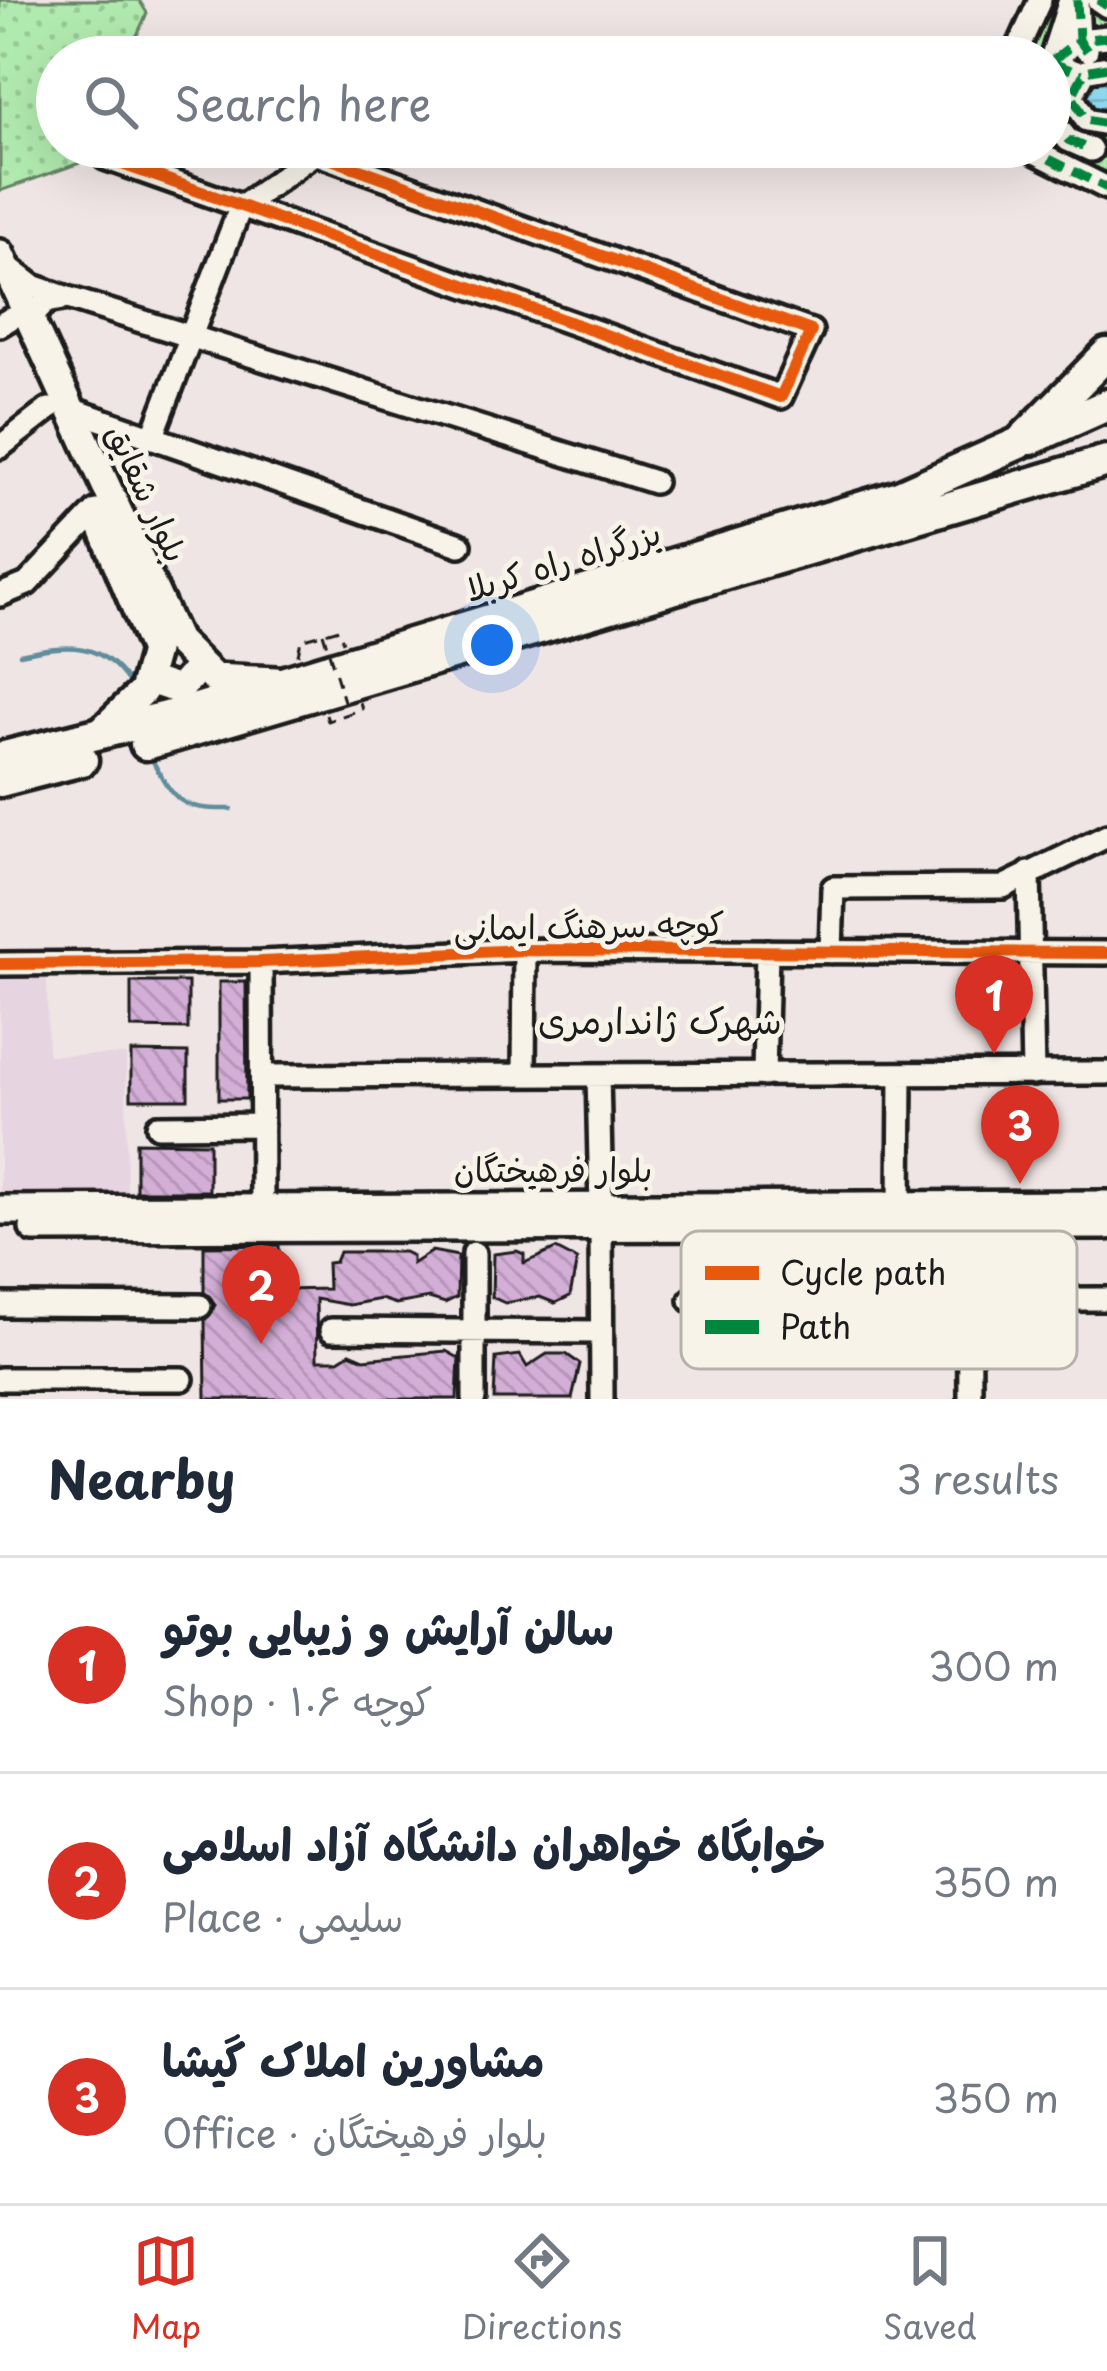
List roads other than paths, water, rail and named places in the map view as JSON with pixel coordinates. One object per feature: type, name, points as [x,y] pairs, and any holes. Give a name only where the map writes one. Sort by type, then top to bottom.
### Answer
[{"type":"highway","name":"بزرگراه راه کربلا","points":[[0,758],[292,680],[878,502],[968,470],[1019,443],[1107,354]]},
{"type":"highway","points":[[1019,443],[1066,428],[1107,405]]},
{"type":"highway","name":"بزرگراه راه کربلا","points":[[0,781],[319,696],[1107,460]]},
{"type":"main road","name":"بلوار شقایق","points":[[0,255],[96,511],[151,636],[149,680]]},
{"type":"main road","name":"بلوار شقایق","points":[[3,313],[168,624],[198,668]]},
{"type":"main road","points":[[95,736],[149,680],[165,690],[179,690],[198,668],[214,678],[292,680]]},
{"type":"main road","name":"بلوار فرهیختگان","points":[[0,1228],[1107,1205]]},
{"type":"main road","name":"بلوار فرهیختگان","points":[[0,1210],[262,1207],[1107,1225]]},
{"type":"street","points":[[1024,36],[1040,0]]},
{"type":"street","points":[[1066,168],[1098,184],[1101,135],[1079,113],[1072,96],[1096,69],[1079,40],[1074,0]]},
{"type":"street","points":[[1060,36],[1074,0]]},
{"type":"street","points":[[1098,0],[1107,6]]},
{"type":"street","points":[[1071,46],[1079,40],[1107,37]]},
{"type":"street","points":[[1071,140],[1101,135]]},
{"type":"street","points":[[132,168],[781,397],[811,331],[357,168]]},
{"type":"street","points":[[152,438],[240,208],[286,168]]},
{"type":"street","points":[[0,255],[33,286],[654,482]]},
{"type":"street","points":[[35,340],[35,314],[46,302],[68,298]]},
{"type":"street","points":[[0,447],[58,409],[460,545]]},
{"type":"street","points":[[0,595],[27,584],[96,511]]},
{"type":"street","points":[[831,952],[832,888],[1003,887],[1107,836]]},
{"type":"street","points":[[1029,873],[1033,1074]]},
{"type":"street","points":[[524,1076],[525,950]]},
{"type":"street","name":"کوچه سرهنگ ایمانی","points":[[0,964],[261,962],[525,950],[1107,953]]},
{"type":"street","points":[[764,1075],[767,951]]},
{"type":"street","points":[[261,962],[262,1207]]},
{"type":"street","points":[[262,1076],[1107,1073]]},
{"type":"street","points":[[900,1206],[901,1074]]},
{"type":"street","points":[[598,1075],[602,1399]]},
{"type":"street","points":[[158,1126],[262,1125]]},
{"type":"street","points":[[969,1225],[969,1231]]},
{"type":"street","points":[[474,1253],[474,1399]]},
{"type":"street","points":[[1077,1299],[1107,1299]]},
{"type":"street","points":[[0,1305],[200,1306]]},
{"type":"street","points":[[332,1330],[602,1332]]},
{"type":"street","points":[[0,1379],[182,1379]]},
{"type":"water","points":[[1107,77],[1107,108],[1087,107],[1084,81]]},
{"type":"waterway","points":[[20,654],[82,649],[107,659],[130,684]]},
{"type":"waterway","points":[[149,754],[179,799],[199,807],[231,809]]},
{"type":"place","name":"سالن آرایش و زیبایی بوتو","points":[[994,1054]]},
{"type":"place","name":"مشاورین املاک گیشا","points":[[1020,1184]]},
{"type":"place","name":"خوابگاه خواهران دانشگاه آزاد اسلامی","points":[[261,1344]]},
{"type":"district","name":"شهرک ژاندارمری","points":[[660,1021]]}]
